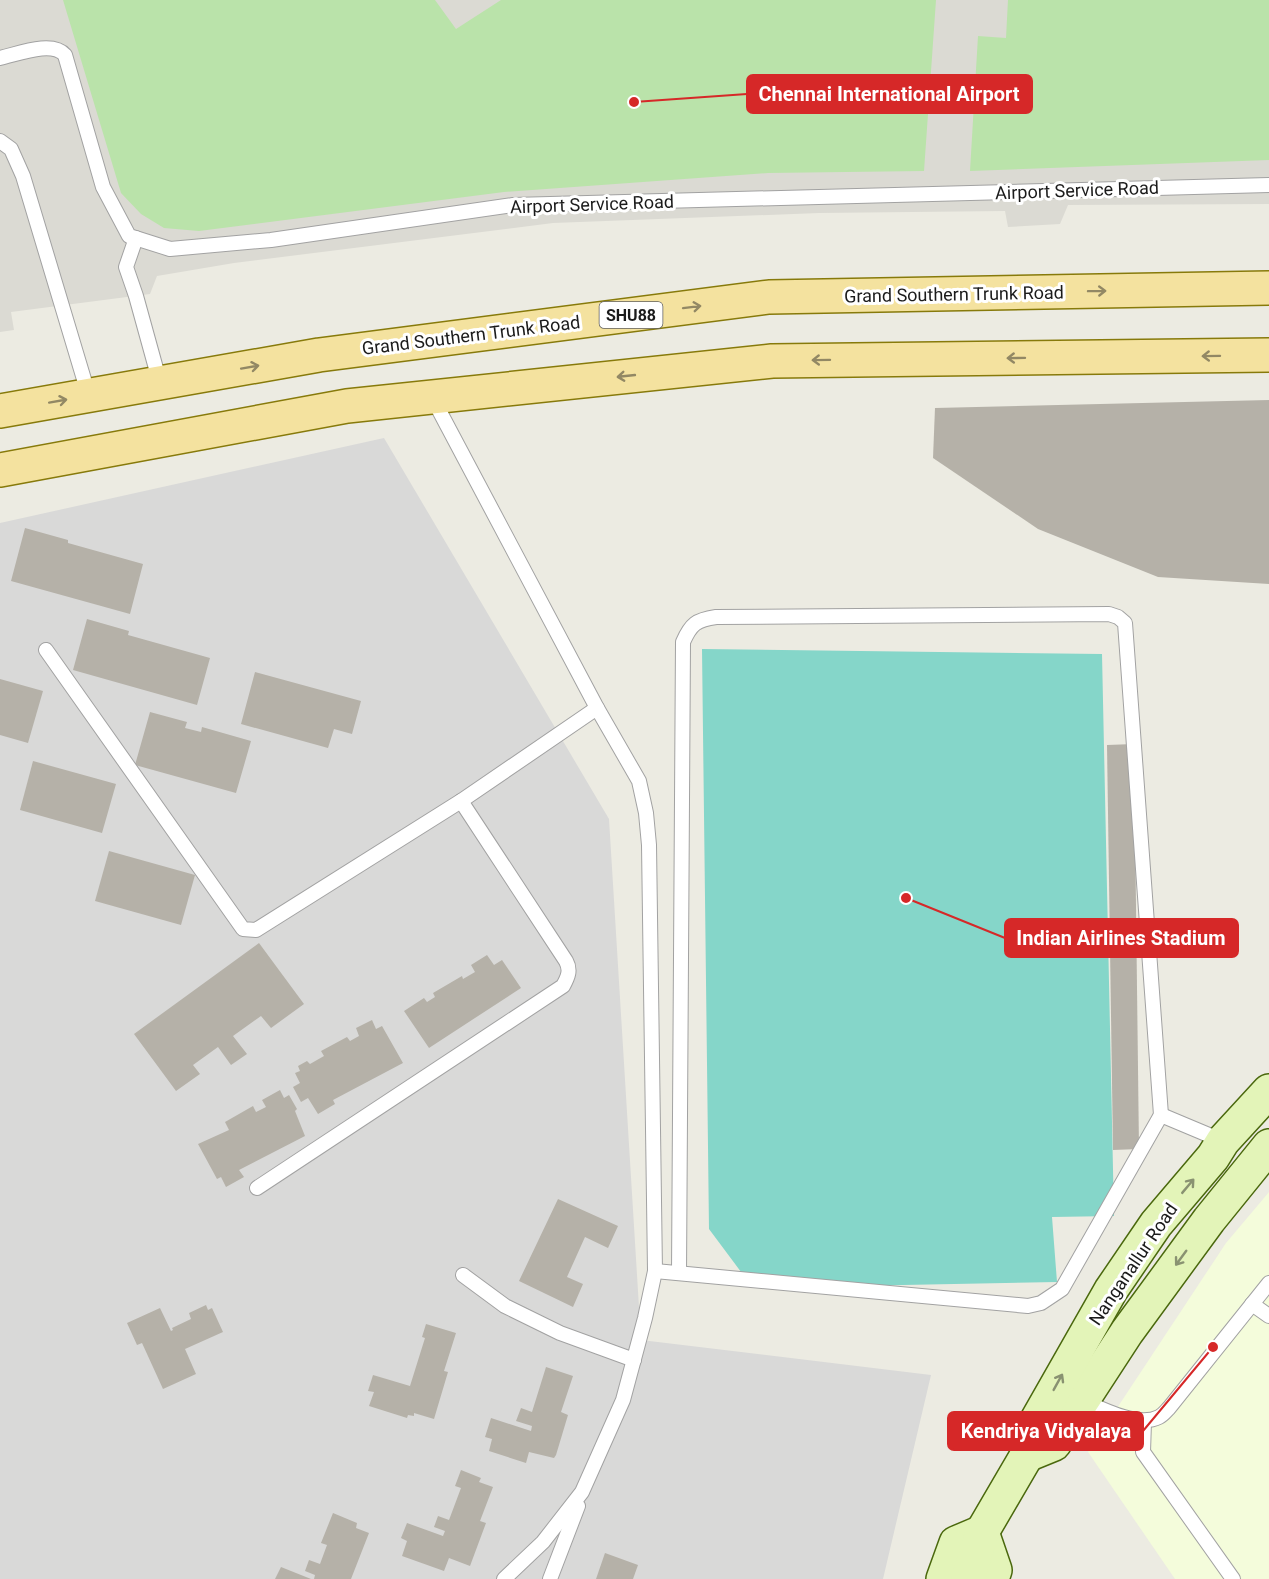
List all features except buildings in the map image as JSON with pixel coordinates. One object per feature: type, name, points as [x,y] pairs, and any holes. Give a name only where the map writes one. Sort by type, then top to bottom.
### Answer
[{"type":"main road","name":"Grand Southern Trunk Road","points":[[0,411],[319,355],[769,297],[1269,288]]},
{"type":"main road","points":[[0,470],[347,406],[772,361],[1269,355]]},
{"type":"street","name":"Nanganallur Road","points":[[968,1579],[982,1532],[1027,1455],[1037,1420],[1112,1290],[1156,1224],[1223,1141],[1269,1091]]},
{"type":"street","name":"Nanganallur Road","points":[[1027,1455],[1054,1444],[1127,1332],[1209,1220],[1269,1146]]},
{"type":"street","points":[[943,1579],[956,1543],[982,1532],[995,1570],[992,1579]]},
{"type":"lane","points":[[0,58],[50,47],[60,50],[65,56],[103,187],[129,236],[136,238],[126,267],[160,383]]},
{"type":"lane","points":[[0,141],[11,149],[23,176],[89,396]]},
{"type":"lane","name":"Airport Service Road","points":[[136,238],[170,249],[272,240],[513,205],[1269,185]]},
{"type":"lane","points":[[432,397],[597,708],[639,781],[646,813],[649,845],[655,1271],[623,1400],[582,1492],[550,1579]]},
{"type":"lane","points":[[655,1271],[1028,1306],[1041,1303],[1062,1289],[1161,1115],[1125,623],[1118,617],[1109,614],[728,617],[702,619],[689,628],[683,642],[679,1273]]},
{"type":"lane","points":[[46,650],[243,929],[256,930],[460,801],[597,708]]},
{"type":"lane","points":[[257,1188],[563,986],[568,977],[570,967],[460,801]]},
{"type":"lane","points":[[1161,1115],[1223,1141]]},
{"type":"lane","points":[[463,1275],[505,1306],[560,1333],[634,1360]]},
{"type":"lane","points":[[1083,1400],[1109,1412],[1144,1422],[1159,1417],[1169,1408],[1269,1283]]},
{"type":"lane","points":[[1252,1304],[1269,1316]]},
{"type":"lane","points":[[1144,1422],[1143,1452],[1233,1579]]},
{"type":"lane","points":[[504,1579],[543,1542],[582,1492]]},
{"type":"shaded area","points":[[0,0],[1269,0],[1269,204],[1068,205],[1060,224],[1008,227],[1005,211],[819,213],[553,223],[234,263],[157,276],[150,294],[11,312],[14,330],[0,332]]},
{"type":"shaded area","points":[[384,438],[609,819],[641,1340],[931,1375],[883,1579],[0,1579],[0,523]]},
{"type":"shaded area","points":[[702,649],[1102,654],[1114,1216],[1052,1217],[1057,1282],[753,1288],[709,1229]]},
{"type":"shaded area","points":[[1269,1192],[1269,1579],[1175,1579],[1088,1452],[1226,1243]]},
{"type":"green space","points":[[63,0],[435,0],[456,29],[501,0],[936,0],[924,171],[768,173],[504,192],[199,231],[164,228],[141,214],[121,193]]},
{"type":"green space","points":[[1008,0],[1269,0],[1269,160],[970,171],[978,36],[1006,38]]},
{"type":"place","name":"Chennai International Airport","points":[[634,102]]},
{"type":"place","name":"Indian Airlines Stadium","points":[[906,898]]},
{"type":"place","name":"Kendriya Vidyalaya","points":[[1213,1347]]}]
